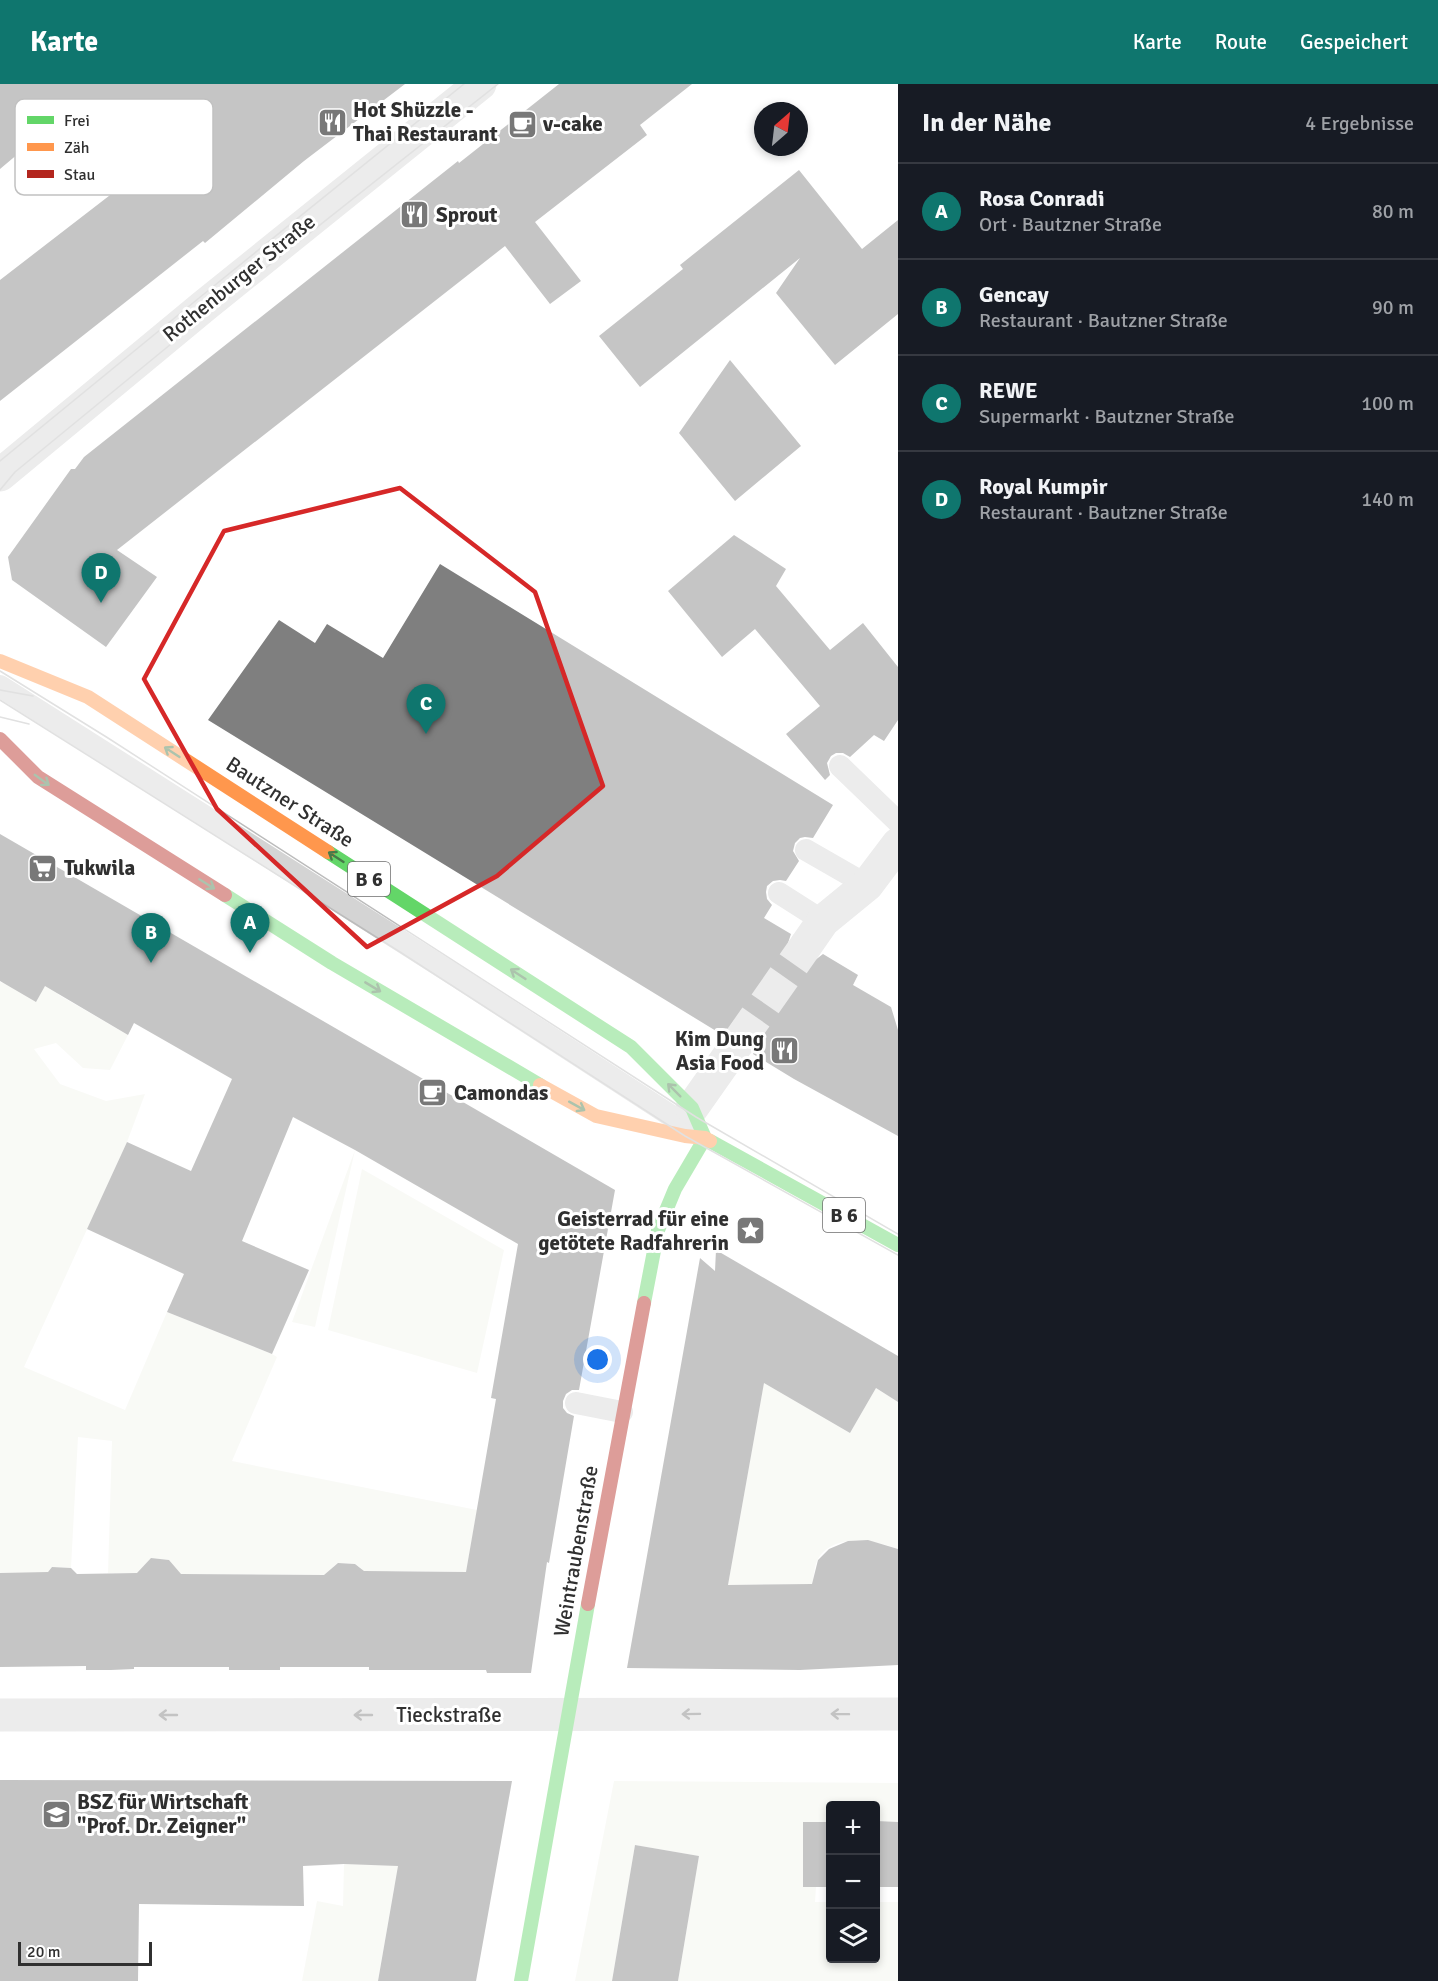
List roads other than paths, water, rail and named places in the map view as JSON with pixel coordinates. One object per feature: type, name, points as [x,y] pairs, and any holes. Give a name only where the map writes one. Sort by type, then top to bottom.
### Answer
[{"type":"main road","name":"Bautzner Straße","points":[[0,661],[88,697],[631,1047],[692,1108],[705,1138]]},
{"type":"main road","name":"B 6","points":[[0,739],[38,777],[332,963],[508,1067],[596,1116],[685,1136],[705,1138],[898,1245]]},
{"type":"main road","name":"Weintraubenstraße","points":[[521,1981],[622,1412],[658,1230],[675,1189],[705,1138]]},
{"type":"street","name":"Rothenburger Straße","points":[[0,475],[204,306],[480,84]]},
{"type":"street","points":[[815,932],[867,885],[898,844]]},
{"type":"street","points":[[692,1108],[737,1044]]},
{"type":"street","name":"Tieckstraße","points":[[0,1715],[898,1714]]},
{"type":"lane","points":[[0,686],[459,978],[705,1138]]},
{"type":"lane","points":[[840,766],[898,822]]},
{"type":"lane","points":[[806,850],[867,885]]},
{"type":"lane","points":[[779,893],[815,932]]},
{"type":"lane","points":[[576,1403],[622,1412]]},
{"type":"tunnel","points":[[737,1044],[807,944]]},
{"type":"tram line","points":[[0,461],[464,84]]},
{"type":"tram line","points":[[0,490],[15,472],[210,312],[498,84]]},
{"type":"tram line","points":[[0,671],[108,738],[696,1117],[898,1234]]},
{"type":"tram line","points":[[0,690],[33,696]]},
{"type":"tram line","points":[[0,700],[400,952],[685,1136],[898,1255]]},
{"type":"tram line","points":[[0,717],[29,724]]},
{"type":"place","name":"Hot Shüzzle - Thai Restaurant","points":[[332,122]]},
{"type":"place","name":"v-cake","points":[[522,124]]},
{"type":"place","name":"Sprout","points":[[415,215]]},
{"type":"place","name":"Royal Kumpir","points":[[101,603]]},
{"type":"place","name":"REWE","points":[[426,734]]},
{"type":"place","name":"Tukwila","points":[[43,868]]},
{"type":"place","name":"Rosa Conradi","points":[[250,953]]},
{"type":"place","name":"Gencay","points":[[151,963]]},
{"type":"place","name":"Kim Dung Asia Food","points":[[785,1051]]},
{"type":"place","name":"Camondas","points":[[433,1093]]},
{"type":"place","name":"Geisterrad für eine getötete Radfahrerin","points":[[750,1231]]},
{"type":"place","name":"BSZ für Wirtschaft \"Prof. Dr. Zeigner\"","points":[[56,1814]]}]
